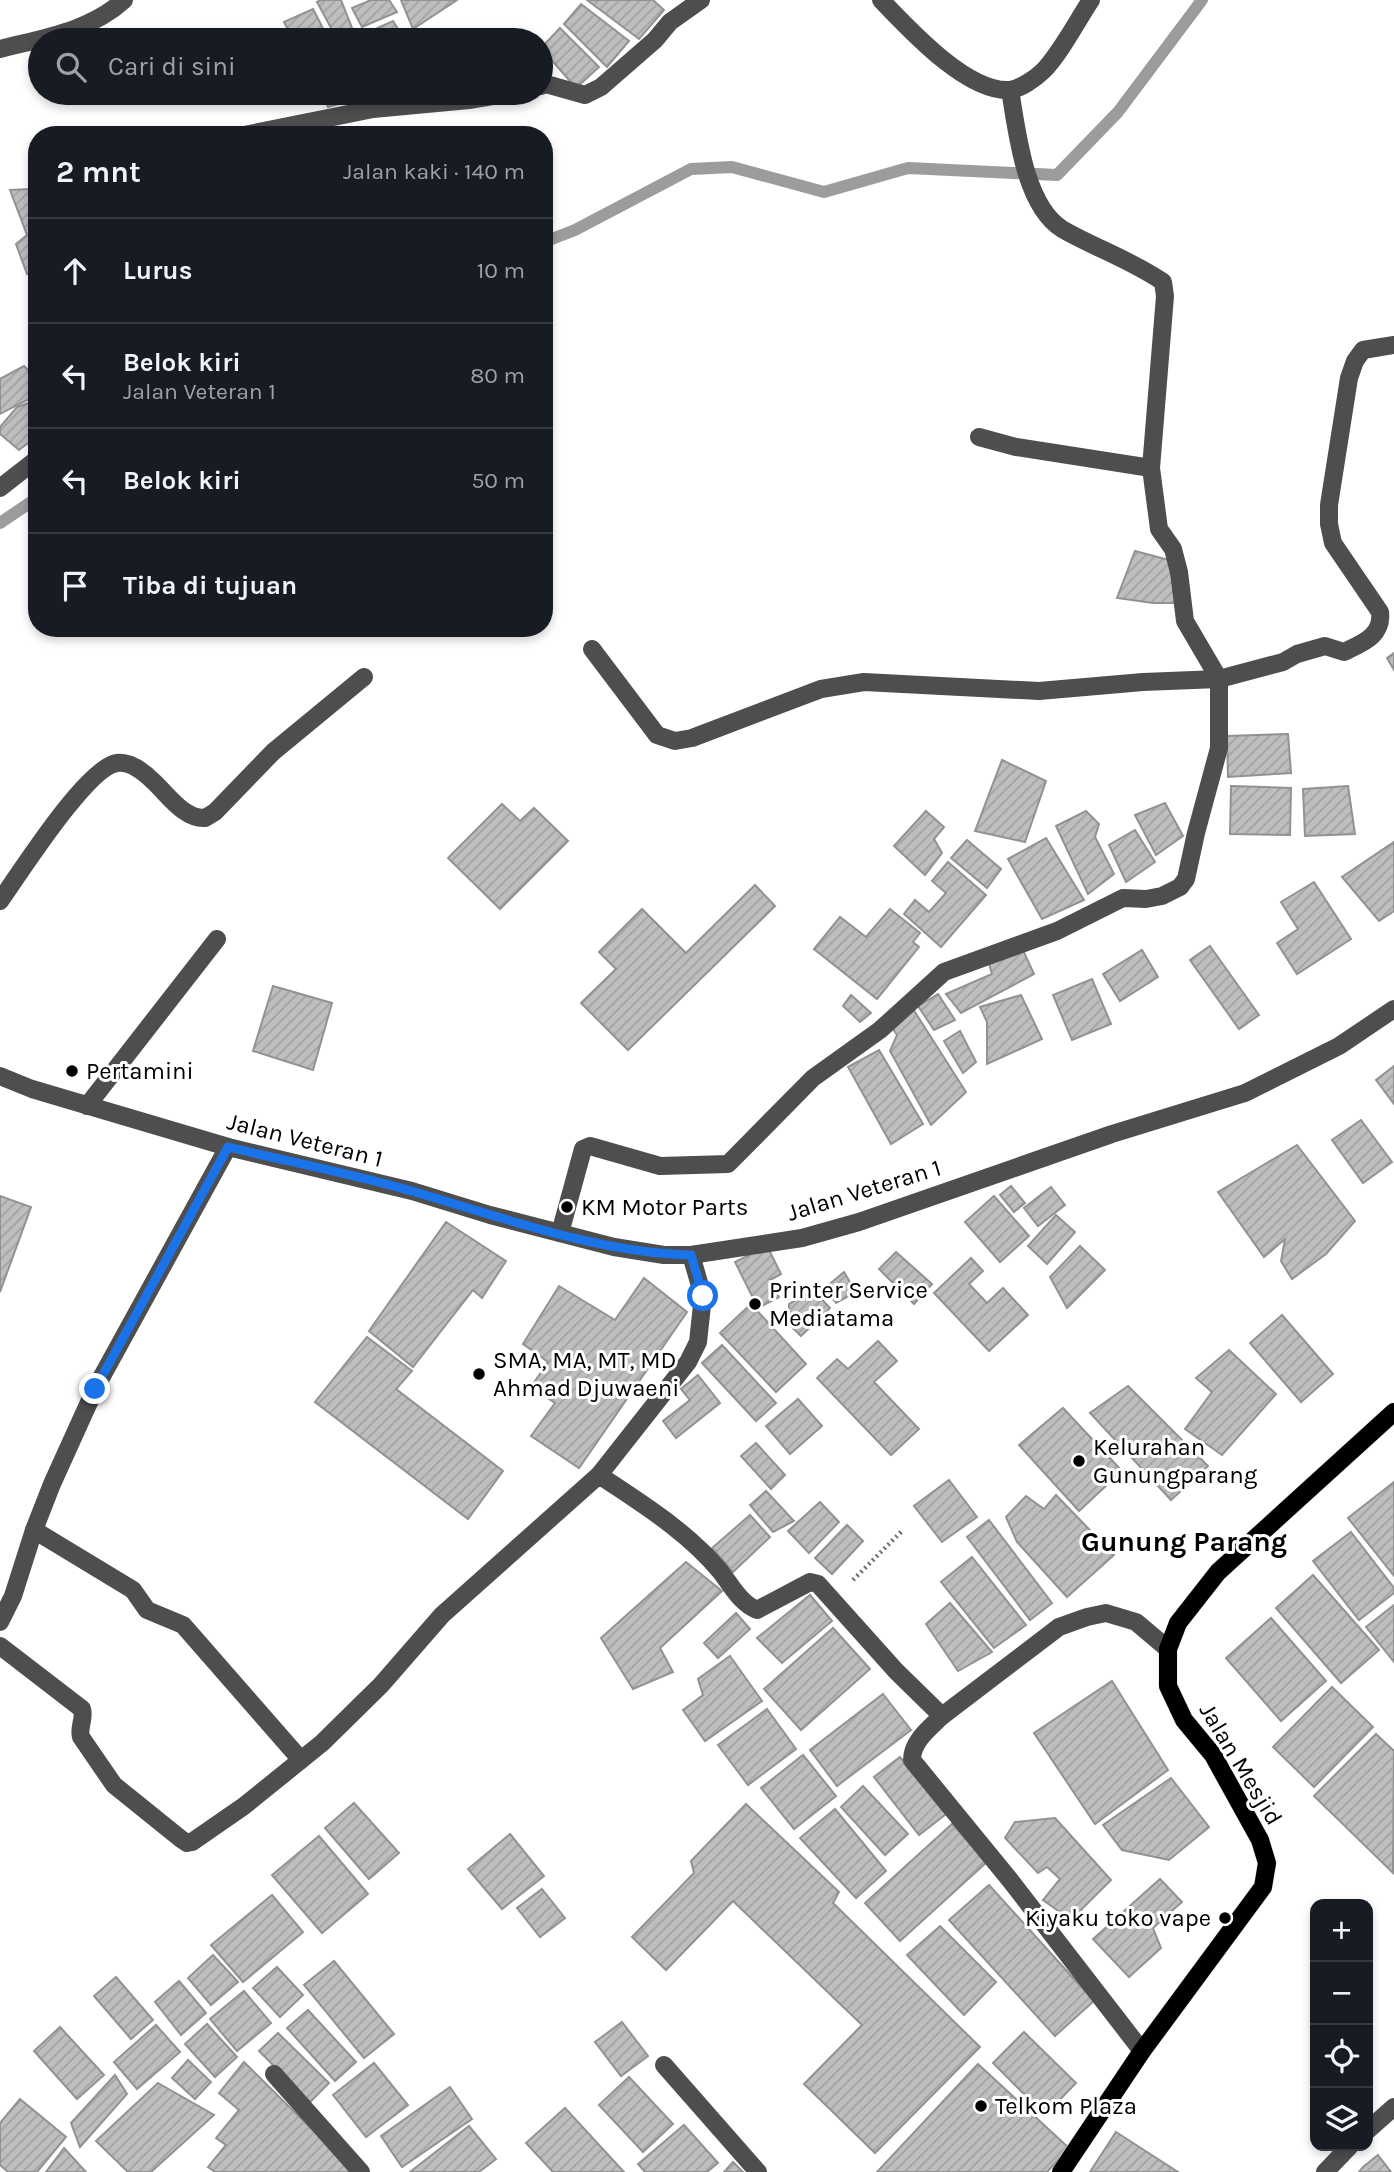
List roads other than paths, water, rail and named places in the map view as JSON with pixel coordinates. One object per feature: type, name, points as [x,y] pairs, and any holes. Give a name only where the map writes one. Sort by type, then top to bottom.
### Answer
[{"type":"main road","name":"Jalan Mesjid","points":[[1061,2172],[1142,2051],[1263,1887],[1266,1863],[1260,1840],[1213,1755],[1184,1720],[1168,1686],[1168,1649],[1178,1623],[1219,1572],[1394,1412]]},
{"type":"street","points":[[75,28],[113,10],[124,0]]},
{"type":"street","points":[[553,86],[585,95],[601,87],[656,40],[670,22],[701,0]]},
{"type":"street","points":[[881,0],[929,49],[955,68],[975,81],[1010,90],[1024,85],[1043,71],[1091,0]]},
{"type":"street","points":[[0,49],[28,42]]},
{"type":"street","points":[[560,1233],[583,1149],[590,1146],[660,1166],[728,1164],[813,1078],[880,1030],[944,972],[1057,931],[1122,898],[1154,898],[1180,887],[1190,868],[1196,833],[1219,748],[1219,680],[1185,621],[1179,572],[1173,549],[1159,529],[1151,468],[1165,296],[1163,282],[1060,228],[1042,210],[1028,176],[1019,143],[1010,90]]},
{"type":"street","points":[[289,126],[373,109],[416,105]]},
{"type":"street","points":[[592,649],[657,735],[675,741],[692,738],[821,689],[864,682],[1039,691],[1143,682],[1219,680],[1283,662],[1297,654],[1325,646],[1344,652],[1371,638],[1379,629],[1380,612],[1333,543],[1329,524],[1329,505],[1349,378],[1355,361],[1363,350],[1394,345]]},
{"type":"street","points":[[979,438],[1016,447],[1151,468]]},
{"type":"street","points":[[0,488],[28,466]]},
{"type":"street","points":[[0,901],[72,801],[98,773],[110,765],[125,762],[137,768],[192,816],[205,818],[215,812],[273,752],[364,677]]},
{"type":"street","points":[[87,1105],[218,939]]},
{"type":"street","name":"Jalan Veteran 1","points":[[0,1076],[32,1089],[228,1147],[412,1191],[614,1247],[664,1255],[691,1255],[802,1237],[859,1222],[1135,1126],[1245,1093],[1339,1046],[1394,1009]]},
{"type":"street","points":[[0,1622],[13,1596],[34,1530],[57,1473],[95,1389],[228,1147]]},
{"type":"street","points":[[0,1646],[82,1709],[84,1717],[81,1737],[114,1785],[187,1843],[244,1806],[322,1743],[381,1685],[442,1615],[599,1475],[688,1362],[698,1342],[703,1296],[691,1255]]},
{"type":"street","points":[[599,1475],[671,1524],[718,1569],[747,1606],[757,1610],[810,1582],[818,1584],[896,1671],[942,1716]]},
{"type":"street","points":[[34,1530],[133,1590],[147,1611],[183,1625],[301,1760]]},
{"type":"street","points":[[1142,2051],[1010,1880],[912,1759],[912,1751],[915,1744],[942,1716],[1059,1627],[1087,1617],[1106,1614],[1136,1622],[1168,1649]]},
{"type":"street","points":[[663,2065],[758,2172]]},
{"type":"street","points":[[274,2074],[361,2172]]},
{"type":"street","points":[[1373,2126],[1394,2107]]},
{"type":"street","points":[[1325,2172],[1345,2151]]},
{"type":"waterway","points":[[553,239],[575,230],[691,169],[732,167],[824,192],[908,168],[1057,175],[1118,112],[1202,0]]},
{"type":"waterway","points":[[0,523],[28,504]]},
{"type":"place","name":"Pertamini","points":[[72,1071]]},
{"type":"place","name":"KM Motor Parts","points":[[567,1207]]},
{"type":"place","name":"Printer Service Mediatama","points":[[755,1304]]},
{"type":"place","name":"SMA, MA, MT, MD Ahmad Djuwaeni","points":[[479,1374]]},
{"type":"place","name":"Kelurahan Gunungparang","points":[[1079,1461]]},
{"type":"place","name":"Kiyaku toko vape","points":[[1225,1918]]},
{"type":"place","name":"Telkom Plaza","points":[[981,2106]]},
{"type":"district","name":"Gunung Parang","points":[[1184,1541]]}]
